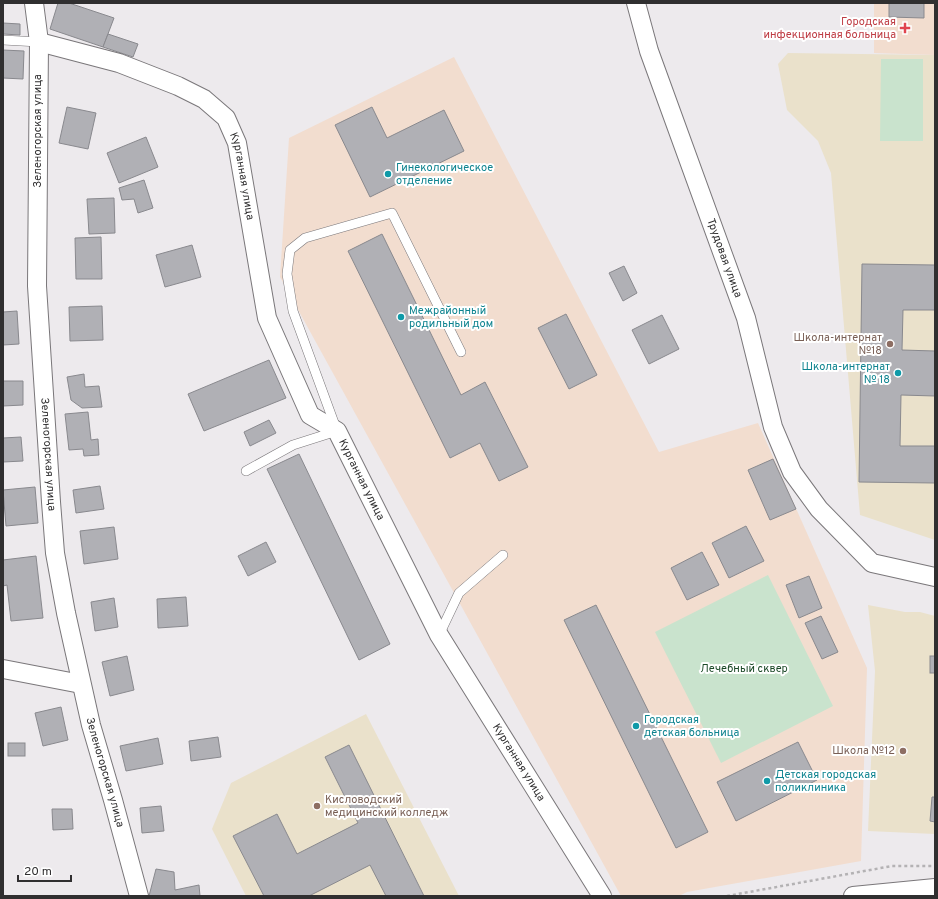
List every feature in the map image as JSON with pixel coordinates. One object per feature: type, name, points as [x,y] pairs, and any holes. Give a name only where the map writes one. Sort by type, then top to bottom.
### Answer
[{"type":"street","name":"Зеленогорская улица","points":[[34,3],[39,42],[37,286],[55,553],[66,613],[91,725],[139,896]]},
{"type":"street","name":"Трудовая улица","points":[[636,3],[649,51],[746,318],[773,427],[792,472],[819,509],[872,563],[935,577]]},
{"type":"street","name":"Курганная улица","points":[[39,42],[119,63],[178,86],[204,99],[226,118],[238,143],[267,318],[310,415],[337,431],[439,634],[602,896]]},
{"type":"street","points":[[3,669],[81,684]]},
{"type":"street","points":[[853,896],[892,894],[935,888]]},
{"type":"lane","points":[[3,40],[39,42]]},
{"type":"lane","points":[[246,471],[293,445],[337,431],[293,310],[287,274],[290,250],[305,238],[392,213],[461,352]]},
{"type":"lane","points":[[439,634],[459,593],[503,555]]},
{"type":"path","points":[[726,896],[892,866],[935,866]]},
{"type":"shaded area","name":"Городская инфекционная больница","points":[[874,3],[935,3],[935,55],[874,53]]},
{"type":"shaded area","name":"Школа-интернат №18","points":[[788,53],[935,55],[935,540],[860,515],[831,173],[818,141],[787,110],[778,64]]},
{"type":"shaded area","points":[[454,57],[659,452],[758,423],[867,668],[861,861],[687,892],[679,896],[621,896],[280,277],[289,138]]},
{"type":"shaded area","name":"Школа №12","points":[[868,605],[905,612],[920,612],[935,616],[935,834],[868,831],[875,671]]},
{"type":"shaded area","name":"Кисловодский медицинский колледж","points":[[366,714],[459,896],[246,896],[212,829],[231,783]]},
{"type":"green space","points":[[881,59],[923,59],[923,141],[880,141]]},
{"type":"green space","name":"Лечебный сквер","points":[[768,575],[833,706],[721,763],[655,632]]},
{"type":"building","points":[[58,3],[69,3],[114,18],[103,47],[50,29]]},
{"type":"building","points":[[889,3],[924,3],[924,18],[889,17]]},
{"type":"building","points":[[3,23],[20,24],[20,35],[3,34]]},
{"type":"building","points":[[108,34],[138,44],[133,57],[103,47]]},
{"type":"building","points":[[3,50],[24,51],[23,79],[3,78]]},
{"type":"building","points":[[67,107],[96,113],[88,149],[59,143]]},
{"type":"building","name":"Гинекологическое отделение","points":[[372,107],[387,138],[444,110],[464,151],[370,197],[335,125]]},
{"type":"building","points":[[146,137],[158,167],[119,183],[107,153]]},
{"type":"building","points":[[144,180],[153,208],[138,213],[134,199],[122,200],[119,188]]},
{"type":"building","points":[[114,198],[115,233],[89,234],[87,199]]},
{"type":"building","name":"Межрайонный родильный дом","points":[[382,234],[461,395],[485,382],[528,467],[499,481],[480,443],[450,458],[348,251]]},
{"type":"building","points":[[101,237],[102,279],[76,279],[75,238]]},
{"type":"building","points":[[192,245],[201,277],[165,287],[156,255]]},
{"type":"building","name":"Школа-интернат № 18","points":[[862,264],[935,265],[935,310],[903,310],[902,350],[935,351],[935,396],[901,395],[900,446],[935,446],[935,483],[859,482]]},
{"type":"building","points":[[624,266],[637,293],[623,301],[609,273]]},
{"type":"building","points":[[102,306],[103,340],[70,341],[69,307]]},
{"type":"building","points":[[17,311],[19,344],[3,345],[3,312]]},
{"type":"building","points":[[566,314],[597,375],[569,389],[538,328]]},
{"type":"building","points":[[662,315],[679,349],[649,364],[632,330]]},
{"type":"building","points":[[269,360],[286,398],[204,431],[188,394]]},
{"type":"building","points":[[84,374],[85,387],[99,386],[102,407],[82,408],[71,400],[67,377]]},
{"type":"building","points":[[3,381],[23,381],[23,405],[3,406]]},
{"type":"building","points":[[88,412],[91,440],[98,439],[99,455],[84,456],[83,449],[69,450],[65,414]]},
{"type":"building","points":[[269,420],[276,433],[250,446],[244,432]]},
{"type":"building","points":[[21,437],[23,461],[3,462],[3,438]]},
{"type":"building","points":[[299,454],[390,644],[359,660],[267,469]]},
{"type":"building","points":[[773,459],[796,509],[770,520],[748,470]]},
{"type":"building","points":[[100,486],[104,509],[76,513],[73,490]]},
{"type":"building","points":[[35,487],[38,523],[6,526],[3,490]]},
{"type":"building","points":[[746,526],[764,561],[729,578],[712,543]]},
{"type":"building","points":[[114,527],[118,559],[84,564],[80,531]]},
{"type":"building","points":[[266,542],[276,562],[248,576],[238,556]]},
{"type":"building","points":[[702,552],[719,585],[687,600],[671,568]]},
{"type":"building","points":[[36,556],[43,618],[11,621],[7,585],[3,586],[3,560]]},
{"type":"building","points":[[809,576],[822,608],[799,618],[786,585]]},
{"type":"building","points":[[186,597],[188,626],[158,628],[157,599]]},
{"type":"building","points":[[114,598],[118,627],[95,631],[91,602]]},
{"type":"building","name":"Городская детская больница","points":[[596,605],[708,832],[676,848],[564,620]]},
{"type":"building","points":[[821,616],[838,652],[822,659],[805,623]]},
{"type":"building","points":[[127,656],[134,690],[110,696],[102,662]]},
{"type":"building","points":[[930,656],[935,656],[935,673],[930,673]]},
{"type":"building","points":[[61,707],[68,740],[43,746],[35,713]]},
{"type":"building","points":[[218,737],[221,757],[191,761],[189,741]]},
{"type":"building","points":[[158,738],[163,764],[126,771],[120,746]]},
{"type":"building","name":"Детская городская поликлиника","points":[[798,742],[817,780],[736,821],[717,782]]},
{"type":"building","points":[[8,743],[25,743],[25,756],[8,756]]},
{"type":"building","points":[[349,745],[424,896],[386,896],[370,865],[309,896],[264,896],[233,836],[277,814],[297,854],[358,823],[325,757]]},
{"type":"building","points":[[932,797],[935,797],[935,822],[930,821]]},
{"type":"building","points":[[161,806],[164,831],[142,833],[140,808]]},
{"type":"building","points":[[52,809],[72,809],[73,829],[53,830]]},
{"type":"building","points":[[156,869],[174,872],[175,890],[199,885],[200,896],[149,896]]},
{"type":"place","name":"Городская инфекционная больница","points":[[905,28]]},
{"type":"place","name":"Гинекологическое отделение","points":[[388,174]]},
{"type":"place","name":"Межрайонный родильный дом","points":[[401,317]]},
{"type":"place","name":"Школа-интернат №18","points":[[890,344]]},
{"type":"place","name":"Школа-интернат № 18","points":[[898,373]]},
{"type":"place","name":"Городская детская больница","points":[[636,726]]},
{"type":"place","name":"Школа №12","points":[[903,751]]},
{"type":"place","name":"Детская городская поликлиника","points":[[767,781]]},
{"type":"place","name":"Кисловодский медицинский колледж","points":[[317,806]]}]
